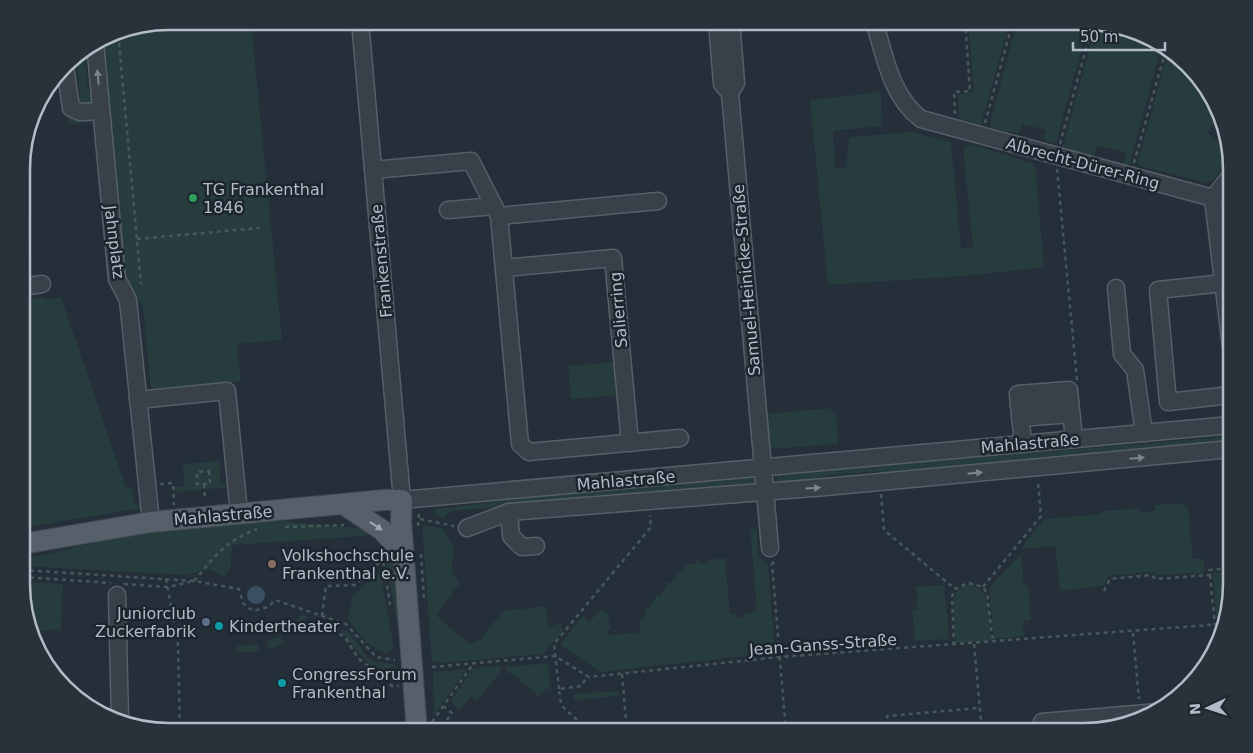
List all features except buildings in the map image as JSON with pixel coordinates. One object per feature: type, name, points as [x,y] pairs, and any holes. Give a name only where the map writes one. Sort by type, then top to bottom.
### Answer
[{"type":"main road","name":"Mahlastraße","points":[[30,543],[151,522],[402,500]]},
{"type":"main road","points":[[402,500],[403,554],[424,723]]},
{"type":"main road","points":[[343,504],[382,530],[403,554]]},
{"type":"street","name":"Frankenstraße","points":[[361,30],[402,500]]},
{"type":"street","name":"Samuel-Heinicke-Straße","points":[[718,30],[722,84],[730,93]]},
{"type":"street","name":"Samuel-Heinicke-Straße","points":[[732,30],[736,83],[730,93],[764,490],[773,554]]},
{"type":"street","name":"Albrecht-Dürer-Ring","points":[[877,30],[888,71],[899,96],[907,108],[922,119],[1213,198]]},
{"type":"street","name":"Jahnplatz","points":[[96,51],[117,279],[128,300],[151,522]]},
{"type":"street","points":[[66,75],[71,108],[80,112],[101,111]]},
{"type":"street","points":[[373,170],[471,161],[496,211],[504,268],[520,444],[529,452],[680,438]]},
{"type":"street","points":[[1223,185],[1213,198],[1223,275]]},
{"type":"street","points":[[448,210],[496,211],[658,201]]},
{"type":"street","name":"Salierring","points":[[504,268],[613,258],[630,443]]},
{"type":"street","points":[[1223,283],[1158,290],[1168,402],[1223,396]]},
{"type":"street","points":[[30,286],[42,284]]},
{"type":"street","points":[[1116,288],[1122,354],[1135,370],[1144,433]]},
{"type":"street","points":[[1023,444],[1018,394],[1068,390],[1073,402],[1074,439]]},
{"type":"street","points":[[138,400],[228,391],[239,513]]},
{"type":"street","points":[[1020,412],[1073,402]]},
{"type":"street","name":"Mahlastraße","points":[[402,500],[1223,426]]},
{"type":"street","points":[[467,528],[509,512],[764,490],[826,487],[1223,450]]},
{"type":"street","points":[[509,512],[511,536],[522,547],[536,546]]},
{"type":"street","points":[[117,595],[120,713]]},
{"type":"street","points":[[1042,722],[1104,721]]},
{"type":"path","points":[[955,128],[954,92],[970,91],[966,30]]},
{"type":"path","points":[[982,136],[1011,30]]},
{"type":"path","points":[[1073,402],[1057,156],[1091,30]]},
{"type":"path","points":[[119,43],[141,284]]},
{"type":"path","points":[[1131,175],[1164,56]]},
{"type":"path","points":[[137,239],[259,228]]},
{"type":"path","points":[[202,467],[203,472]]},
{"type":"path","points":[[983,587],[1041,516],[1037,467]]},
{"type":"path","points":[[209,471],[210,484],[204,484],[198,484],[197,472],[209,471]]},
{"type":"path","points":[[160,488],[160,484],[172,483],[174,505]]},
{"type":"path","points":[[204,484],[205,500]]},
{"type":"path","points":[[880,491],[884,530],[955,589]]},
{"type":"path","points":[[577,720],[561,705],[554,644],[652,527],[649,501]]},
{"type":"path","points":[[420,519],[467,528]]},
{"type":"path","points":[[277,527],[349,525]]},
{"type":"path","points":[[30,578],[168,587],[194,581],[222,548],[240,536],[259,528]]},
{"type":"path","points":[[773,554],[772,564],[785,723]]},
{"type":"path","points":[[322,616],[326,586],[355,585],[382,560]]},
{"type":"path","points":[[1215,625],[1210,570],[1223,569]]},
{"type":"path","points":[[30,570],[194,581],[239,589],[242,603],[253,611],[268,607],[275,600],[346,624],[376,657],[396,660]]},
{"type":"path","points":[[1104,591],[1110,579],[1151,575],[1156,579],[1210,575]]},
{"type":"path","points":[[166,579],[178,645],[180,723]]},
{"type":"path","points":[[955,589],[968,583],[983,587]]},
{"type":"path","points":[[983,587],[989,600],[993,642]]},
{"type":"path","points":[[954,645],[951,604],[955,589]]},
{"type":"path","points":[[335,621],[332,628],[346,638],[358,658],[392,686],[396,686]]},
{"type":"path","name":"Jean-Ganss-Straße","points":[[587,675],[622,674],[780,657],[1215,625]]},
{"type":"path","points":[[1133,632],[1140,712]]},
{"type":"path","points":[[974,644],[981,723]]},
{"type":"path","points":[[432,667],[554,656],[587,675],[582,686],[559,689]]},
{"type":"path","points":[[428,723],[443,706],[473,664]]},
{"type":"path","points":[[622,674],[625,723]]},
{"type":"path","points":[[443,706],[452,713],[444,723]]},
{"type":"path","points":[[888,723],[887,716],[980,708]]},
{"type":"green space","name":"TG Frankenthal 1846","points":[[160,30],[252,30],[282,340],[237,344],[241,381],[151,389],[143,307],[124,276],[103,47],[124,37]]},
{"type":"green space","points":[[969,30],[1007,30],[981,125],[959,118],[958,95],[974,92]]},
{"type":"green space","points":[[1015,30],[1087,30],[1056,143],[1043,140],[1046,130],[1022,124],[1019,134],[989,127]]},
{"type":"green space","points":[[1094,31],[1120,35],[1160,53],[1129,166],[1124,164],[1126,152],[1097,146],[1094,157],[1062,150]]},
{"type":"green space","points":[[1166,57],[1194,84],[1204,99],[1214,123],[1207,132],[1220,143],[1223,168],[1212,181],[1206,183],[1137,165]]},
{"type":"green space","points":[[85,58],[88,90],[97,97],[96,103],[81,108],[71,92],[80,97],[77,64]]},
{"type":"green space","points":[[881,92],[882,126],[833,131],[835,169],[846,168],[849,137],[912,132],[951,142],[961,248],[973,247],[963,149],[969,144],[1035,164],[1044,267],[964,276],[828,285],[810,100]]},
{"type":"green space","points":[[90,117],[97,122],[68,124],[67,118]]},
{"type":"green space","points":[[43,297],[45,300],[61,297],[126,488],[132,487],[134,505],[143,504],[143,508],[30,527],[30,299]]},
{"type":"green space","points":[[617,362],[620,395],[571,399],[568,366]]},
{"type":"green space","points":[[831,408],[831,412],[836,412],[838,444],[770,449],[766,414]]},
{"type":"green space","points":[[1223,437],[1223,445],[882,477],[880,471],[823,476],[823,481],[777,485],[777,474]]},
{"type":"green space","points":[[219,461],[221,484],[231,483],[231,487],[174,492],[174,487],[184,486],[183,464]]},
{"type":"green space","points":[[756,476],[755,484],[451,511],[443,519],[435,515],[434,509],[616,488]]},
{"type":"green space","points":[[1181,503],[1188,507],[1193,559],[1204,559],[1205,573],[1157,575],[1149,572],[1108,576],[1104,586],[1060,591],[1055,546],[1021,549],[1044,519],[1101,514],[1104,511],[1140,508],[1140,512],[1155,511],[1155,505]]},
{"type":"green space","points":[[259,519],[359,528],[369,531],[365,536],[232,545],[231,566],[224,577],[210,569],[185,575],[30,566],[30,558],[133,533]]},
{"type":"green space","points":[[422,524],[443,529],[453,546],[452,572],[460,583],[436,615],[469,644],[481,639],[503,611],[546,606],[548,627],[561,623],[563,630],[544,654],[439,663],[432,661]]},
{"type":"green space","points":[[750,529],[757,529],[759,558],[768,564],[774,644],[764,654],[600,672],[560,644],[583,616],[589,622],[600,610],[610,614],[608,625],[611,625],[611,628],[607,630],[607,635],[637,633],[640,630],[640,620],[646,613],[644,611],[646,608],[648,610],[657,595],[660,596],[668,582],[671,583],[677,576],[675,574],[677,571],[679,573],[686,565],[696,564],[696,561],[699,561],[700,564],[709,563],[709,560],[725,558],[730,614],[737,614],[737,618],[745,618],[745,613],[757,612]]},
{"type":"green space","points":[[382,538],[389,547],[396,569],[398,581],[398,629]]},
{"type":"green space","points":[[1021,554],[1024,585],[1028,585],[1031,620],[1023,621],[1024,636],[994,639],[989,588]]},
{"type":"green space","points":[[380,570],[394,649],[389,650],[388,653],[382,652],[370,645],[348,619],[352,598]]},
{"type":"green space","points":[[1223,572],[1223,593],[1219,617],[1216,617],[1213,573]]},
{"type":"green space","points":[[30,582],[63,584],[61,629],[38,631],[31,602]]},
{"type":"green space","points":[[970,584],[978,588],[987,600],[991,641],[956,643],[953,604],[957,590]]},
{"type":"green space","points":[[944,585],[949,639],[915,641],[912,610],[917,610],[916,597],[919,597],[915,587]]},
{"type":"green space","points":[[301,614],[307,617],[299,633],[292,628]]},
{"type":"green space","points":[[341,629],[349,633],[370,660],[395,665],[396,682],[393,682],[392,678],[370,666],[342,633]]},
{"type":"green space","points":[[281,636],[286,643],[269,650],[267,642]]},
{"type":"green space","points":[[258,644],[259,651],[237,653],[236,646]]},
{"type":"green space","points":[[548,663],[550,688],[553,693],[546,688],[538,696],[512,673],[508,674],[506,667]]},
{"type":"green space","points":[[501,666],[500,675],[477,701],[471,697],[459,710],[450,702],[473,668]]},
{"type":"green space","points":[[467,669],[434,715],[433,672]]},
{"type":"green space","points":[[618,691],[619,696],[574,700],[574,694]]},
{"type":"water","points":[[256,586],[263,588],[265,595],[263,602],[256,604],[249,602],[247,595],[249,588]]},
{"type":"place","name":"TG Frankenthal 1846","points":[[193,198]]},
{"type":"place","name":"Volkshochschule Frankenthal e.V.","points":[[272,564]]},
{"type":"place","name":"Juniorclub Zuckerfabrik","points":[[206,622]]},
{"type":"place","name":"Kindertheater","points":[[219,626]]},
{"type":"place","name":"CongressForum Frankenthal","points":[[282,683]]}]
